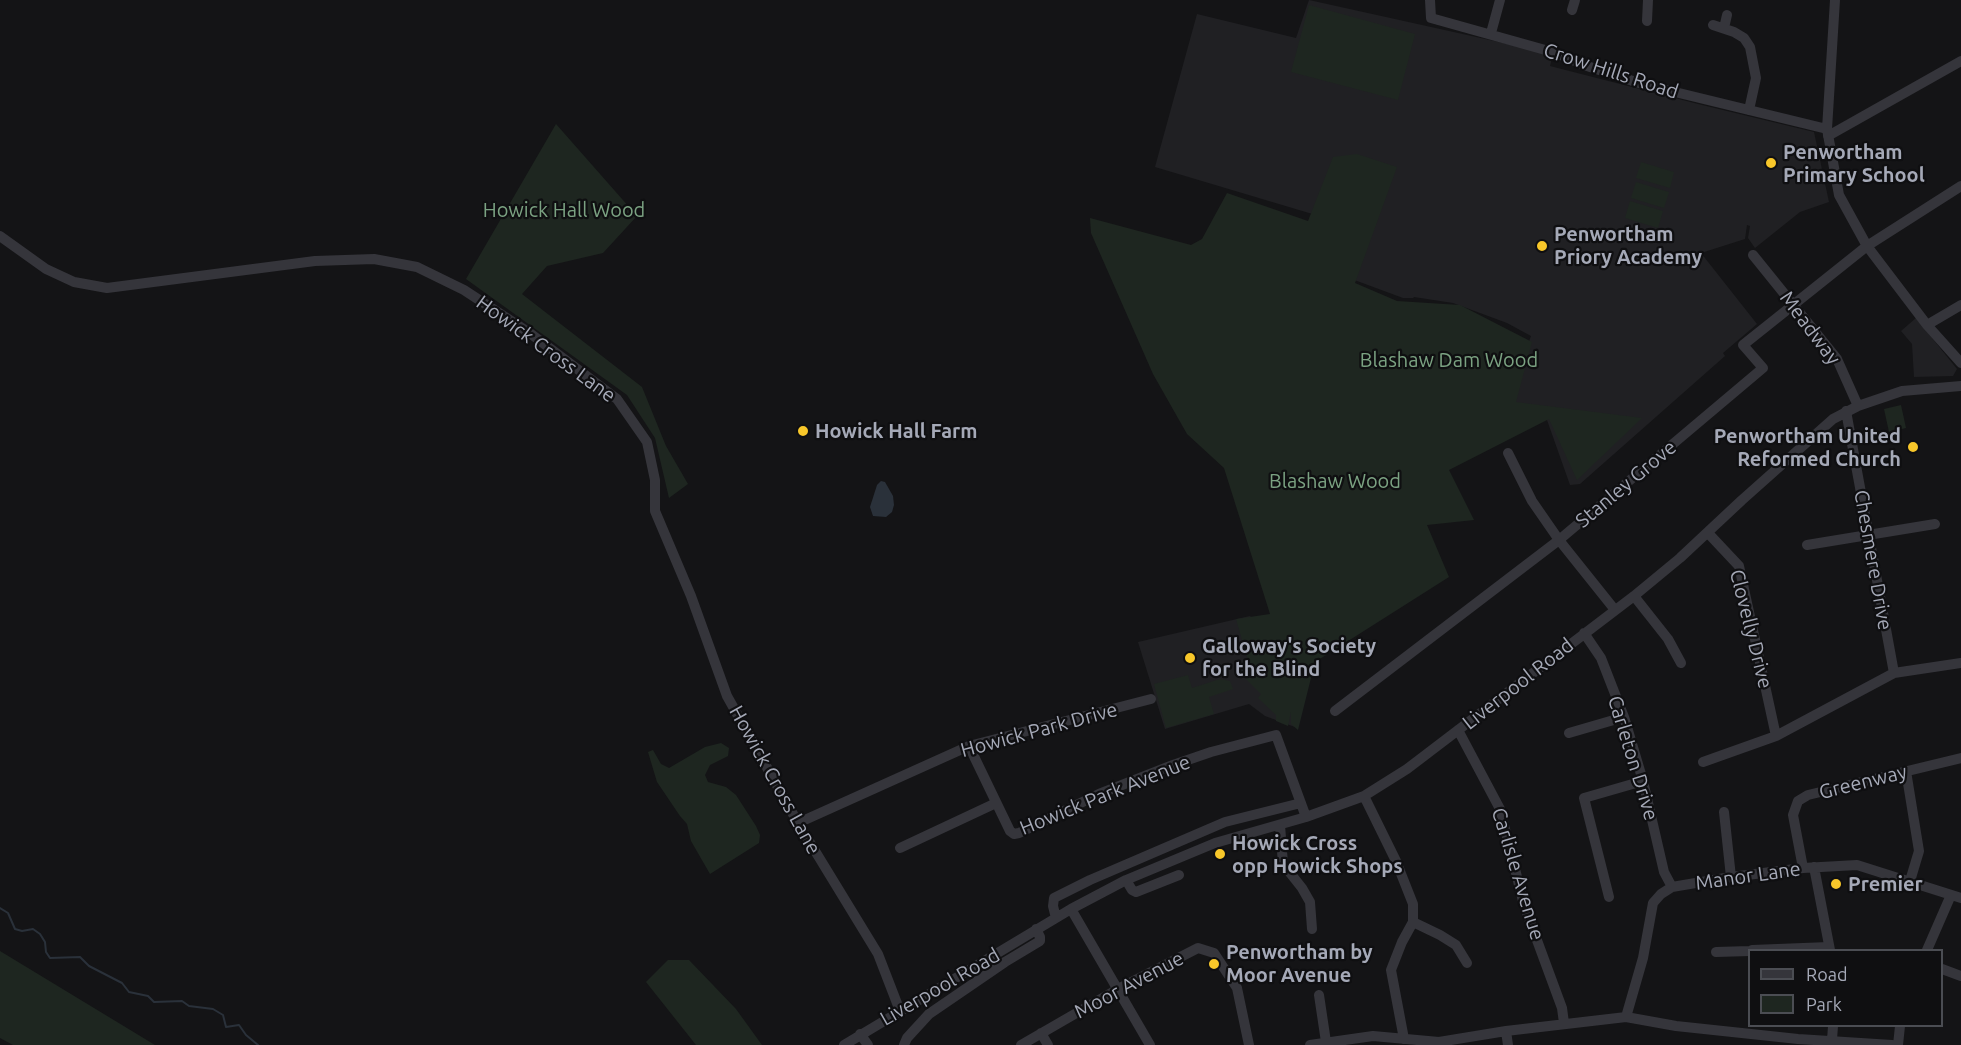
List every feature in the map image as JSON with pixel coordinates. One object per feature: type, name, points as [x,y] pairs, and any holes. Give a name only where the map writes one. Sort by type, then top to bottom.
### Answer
[{"type":"street","name":"Crow Hills Road","points":[[1430,0],[1431,18],[1556,53],[1642,84],[1828,132]]},
{"type":"street","points":[[1491,33],[1500,0]]},
{"type":"street","points":[[1646,24],[1648,0]]},
{"type":"street","points":[[1835,0],[1828,132],[1839,195],[1867,246],[1928,325],[1961,363]]},
{"type":"street","points":[[1727,15],[1718,27],[1734,32],[1750,47],[1756,78],[1749,110]]},
{"type":"street","points":[[1828,132],[1961,61]]},
{"type":"street","name":"Stanley Grove","points":[[1335,711],[1559,540],[1763,368],[1743,345],[1867,246],[1961,186]]},
{"type":"street","name":"Howick Cross Lane","points":[[1,241],[46,270],[74,282],[107,288],[315,261],[374,259],[417,267],[464,290],[531,334],[617,399],[647,442],[655,480],[655,511],[691,596],[727,696],[798,823],[878,954],[900,1011]]},
{"type":"street","name":"Meadway","points":[[1753,255],[1837,359],[1858,406]]},
{"type":"street","points":[[1928,325],[1961,305]]},
{"type":"street","name":"Liverpool Road","points":[[844,1045],[1036,929],[1126,880],[1215,843],[1338,807],[1364,795],[1407,769],[1634,596],[1708,533],[1833,419],[1858,406],[1902,391],[1960,389]]},
{"type":"street","name":"Chesmere Drive","points":[[1846,411],[1894,673]]},
{"type":"street","points":[[1508,453],[1532,501],[1559,540],[1615,610]]},
{"type":"street","points":[[1807,545],[1935,524]]},
{"type":"street","name":"Clovelly Drive","points":[[1708,533],[1739,566],[1776,736]]},
{"type":"street","points":[[1634,596],[1668,639],[1681,663]]},
{"type":"street","name":"Carleton Drive","points":[[1584,633],[1601,658],[1624,717],[1643,781],[1664,872],[1672,886]]},
{"type":"street","points":[[1703,762],[1776,736],[1894,673],[1961,663]]},
{"type":"street","name":"Howick Park Drive","points":[[798,823],[969,746],[1151,699]]},
{"type":"street","points":[[1569,733],[1624,717]]},
{"type":"street","name":"Carlisle Avenue","points":[[1458,730],[1500,809],[1524,905],[1562,1008],[1564,1023]]},
{"type":"street","name":"Howick Park Avenue","points":[[969,746],[1010,831],[1014,834],[1099,794],[1173,765],[1275,735],[1306,817]]},
{"type":"street","name":"Greenway","points":[[1808,867],[1793,814],[1798,801],[1808,795],[1961,758]]},
{"type":"street","points":[[1906,771],[1918,851],[1910,881]]},
{"type":"street","points":[[1609,897],[1584,798],[1643,781]]},
{"type":"street","points":[[1364,795],[1396,861],[1413,904],[1413,922],[1391,970],[1404,1040]]},
{"type":"street","points":[[1056,918],[1054,898],[1090,880],[1225,822],[1301,802]]},
{"type":"street","points":[[900,848],[996,803]]},
{"type":"street","points":[[1724,812],[1731,876]]},
{"type":"street","points":[[1280,825],[1283,864],[1302,888],[1315,910],[1312,929]]},
{"type":"street","name":"Manor Lane","points":[[1626,1017],[1643,958],[1653,903],[1672,886],[1808,867],[1857,865],[1956,897]]},
{"type":"street","points":[[1808,867],[1830,949]]},
{"type":"street","points":[[1126,880],[1136,892],[1179,875]]},
{"type":"street","points":[[1928,949],[1956,897]]},
{"type":"street","points":[[1071,909],[1150,1045]]},
{"type":"street","points":[[1413,922],[1456,945],[1467,963]]},
{"type":"street","name":"Liverpool Road","points":[[904,1045],[907,1038],[929,1014],[1040,941],[1036,929]]},
{"type":"street","name":"Moor Avenue","points":[[1022,1045],[1118,989],[1198,948],[1214,953],[1237,988],[1250,1045]]},
{"type":"street","points":[[1716,952],[1748,951]]},
{"type":"street","points":[[1943,970],[1961,976]]},
{"type":"street","points":[[1319,995],[1326,1042]]},
{"type":"street","points":[[1310,1045],[1373,1036],[1440,1042],[1564,1023],[1626,1017],[1798,1042],[1832,1040],[1892,1045]]},
{"type":"street","points":[[1832,1040],[1833,1027]]},
{"type":"street","points":[[1898,1045],[1900,1027]]},
{"type":"street","points":[[1506,1031],[1508,1045]]},
{"type":"street","points":[[1041,1033],[1048,1045]]},
{"type":"street","points":[[860,1034],[868,1045]]},
{"type":"shaded area","name":"Penwortham Priory Academy","points":[[1309,0],[1553,54],[1550,66],[1814,132],[1829,202],[1800,212],[1755,248],[1748,238],[1750,226],[1747,225],[1745,239],[1701,253],[1757,324],[1723,353],[1725,356],[1580,484],[1570,485],[1547,420],[1502,415],[1531,336],[1507,323],[1453,303],[1414,297],[1403,298],[1349,278],[1366,230],[1155,167],[1197,14],[1296,38]]},
{"type":"shaded area","points":[[1916,318],[1957,369],[1953,376],[1914,377],[1912,344],[1901,331]]},
{"type":"shaded area","points":[[881,481],[885,482],[893,496],[892,512],[886,517],[873,516],[870,507],[877,485]]},
{"type":"shaded area","points":[[1250,616],[1306,682],[1295,727],[1265,716],[1249,704],[1165,729],[1138,642]]},
{"type":"green space","points":[[1309,5],[1415,34],[1398,100],[1291,72]]},
{"type":"green space","name":"Howick Hall Wood","points":[[556,124],[637,216],[603,253],[547,266],[522,294],[642,387],[666,446],[688,484],[669,498],[655,438],[627,395],[466,279]]},
{"type":"green space","name":"Blashaw Wood","points":[[1357,154],[1397,167],[1355,283],[1397,301],[1460,305],[1532,342],[1516,402],[1642,418],[1577,480],[1549,419],[1449,470],[1474,520],[1427,525],[1449,577],[1315,662],[1298,730],[1291,724],[1291,712],[1288,726],[1276,721],[1276,715],[1258,698],[1261,694],[1239,672],[1250,668],[1236,619],[1270,614],[1224,468],[1187,434],[1153,374],[1091,233],[1090,218],[1191,245],[1202,239],[1227,193],[1308,221],[1333,157]]},
{"type":"green space","points":[[1641,162],[1674,172],[1670,188],[1636,178]]},
{"type":"green space","points":[[1636,182],[1669,192],[1664,208],[1631,198]]},
{"type":"green space","points":[[1630,201],[1663,211],[1658,228],[1625,218]]},
{"type":"green space","points":[[1901,405],[1906,428],[1889,432],[1884,409]]},
{"type":"green space","points":[[1188,675],[1192,688],[1220,679],[1230,681],[1233,689],[1209,697],[1214,714],[1166,728],[1154,684]]},
{"type":"green space","points":[[721,743],[729,748],[728,756],[710,765],[705,775],[708,782],[726,787],[736,795],[760,835],[759,843],[710,874],[691,841],[687,824],[657,782],[648,752],[653,750],[661,764],[669,768],[705,747]]},
{"type":"green space","points":[[0,951],[155,1045],[13,1045],[0,1038]]},
{"type":"green space","points":[[668,960],[689,960],[736,1009],[762,1045],[696,1045],[646,982]]},
{"type":"waterway","points":[[0,908],[8,913],[15,929],[22,931],[33,929],[40,934],[50,958],[80,957],[89,966],[122,983],[129,992],[148,996],[154,1002],[182,1001],[189,1006],[213,1009],[223,1015],[226,1027],[239,1025],[246,1035],[258,1045]]},
{"type":"place","name":"Penwortham Primary School","points":[[1771,163]]},
{"type":"place","name":"Penwortham Priory Academy","points":[[1542,246]]},
{"type":"place","name":"Howick Hall Farm","points":[[803,431]]},
{"type":"place","name":"Penwortham United Reformed Church","points":[[1913,447]]},
{"type":"place","name":"Galloway's Society for the Blind","points":[[1190,658]]},
{"type":"place","name":"Howick Cross opp Howick Shops","points":[[1220,854]]},
{"type":"place","name":"Premier","points":[[1836,884]]},
{"type":"place","name":"Penwortham by Moor Avenue","points":[[1214,964]]},
{"type":"park label","name":"Blashaw Dam Wood","points":[[1449,360]]}]
